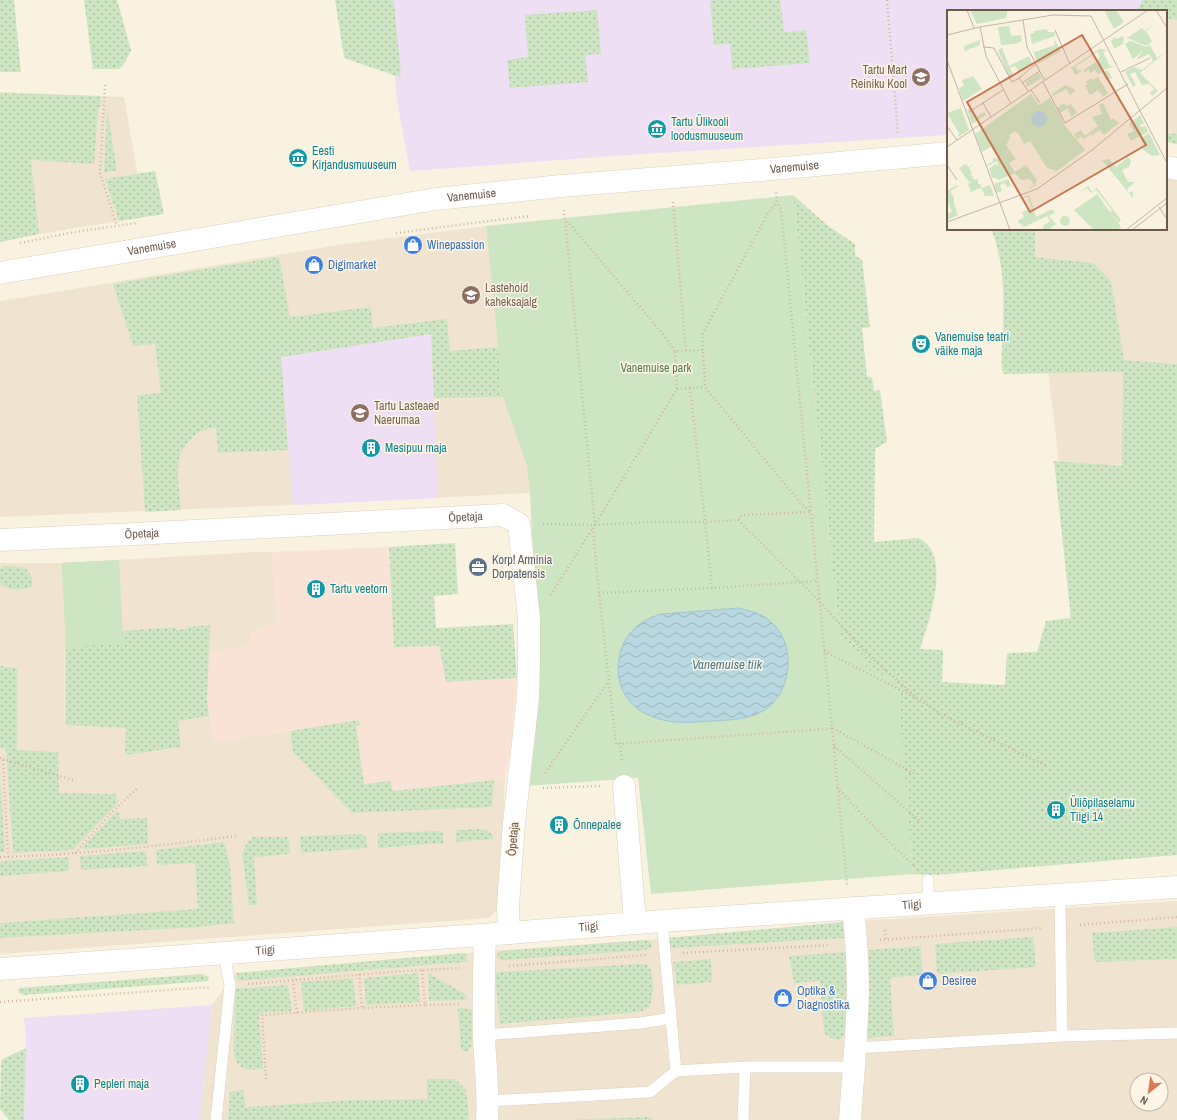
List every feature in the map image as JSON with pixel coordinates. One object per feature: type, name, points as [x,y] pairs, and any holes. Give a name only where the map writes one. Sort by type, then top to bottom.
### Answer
[{"type":"street","name":"Vanemuise","points":[[0,273],[436,199],[561,186],[670,178],[947,153]]},
{"type":"street","points":[[1167,168],[1177,169]]},
{"type":"street","name":"Õpetaja","points":[[0,540],[503,515],[519,524],[529,619],[528,698],[511,861],[508,908],[509,933]]},
{"type":"street","points":[[624,786],[635,923]]},
{"type":"street","name":"Tiigi","points":[[0,969],[486,935],[662,921],[1177,887]]},
{"type":"street","points":[[850,1120],[858,991],[853,908]]},
{"type":"street","points":[[486,935],[483,1003],[488,1111]]},
{"type":"lane","points":[[928,880],[928,903]]},
{"type":"lane","points":[[1060,895],[1062,1036]]},
{"type":"lane","points":[[662,921],[676,1071]]},
{"type":"lane","points":[[216,1120],[230,986],[224,953]]},
{"type":"lane","points":[[484,1035],[640,1023],[672,1018]]},
{"type":"lane","points":[[488,1111],[650,1092],[676,1071],[854,1057],[1062,1036],[1177,1033]]},
{"type":"lane","points":[[743,1120],[745,1066]]},
{"type":"path","points":[[887,0],[900,157]]},
{"type":"path","points":[[105,85],[100,174],[117,226]]},
{"type":"path","points":[[670,178],[686,351]]},
{"type":"path","points":[[561,186],[566,220],[595,525]]},
{"type":"path","points":[[783,190],[775,190],[777,203],[781,209],[837,787],[848,888],[853,908]]},
{"type":"path","points":[[777,203],[767,215],[702,335],[704,387],[801,504],[811,512]]},
{"type":"path","points":[[557,212],[564,211]]},
{"type":"path","points":[[393,233],[533,215]]},
{"type":"path","points":[[529,619],[538,615],[595,525],[677,389],[675,351],[663,334],[566,220]]},
{"type":"path","points":[[675,351],[703,350]]},
{"type":"path","points":[[677,389],[704,387]]},
{"type":"path","points":[[690,388],[712,588]]},
{"type":"path","points":[[519,524],[595,525],[649,522],[705,522],[738,520],[742,515],[811,512]]},
{"type":"path","points":[[738,520],[819,601],[866,653],[920,700],[940,714],[1046,766]]},
{"type":"path","points":[[593,528],[608,682],[616,744],[832,728],[915,774]]},
{"type":"path","points":[[599,594],[818,581]]},
{"type":"path","points":[[824,651],[920,700]]},
{"type":"path","points":[[543,775],[608,682]]},
{"type":"path","points":[[834,746],[920,821]]},
{"type":"path","points":[[8,857],[1,758],[76,781]]},
{"type":"path","points":[[542,788],[624,786]]},
{"type":"path","points":[[74,853],[115,809],[139,787]]},
{"type":"path","points":[[837,787],[869,822],[928,880]]},
{"type":"path","points":[[0,857],[146,848],[236,836]]},
{"type":"path","points":[[0,1002],[230,986],[359,974],[484,968],[665,954],[856,943],[1177,917]]},
{"type":"path","points":[[422,970],[425,1005]]},
{"type":"path","points":[[359,974],[362,1008]]},
{"type":"path","points":[[293,980],[297,1013]]},
{"type":"path","points":[[266,1079],[262,1015],[362,1008],[483,1003]]},
{"type":"shaded area","points":[[388,0],[1174,0],[1170,19],[1167,10],[947,10],[947,135],[614,156],[410,171],[397,101]]},
{"type":"shaded area","points":[[1174,0],[1177,0],[1177,144],[1167,142],[1167,18],[1170,18]]},
{"type":"shaded area","points":[[0,92],[124,97],[145,217],[45,233],[0,242]]},
{"type":"shaded area","points":[[1167,167],[1177,169],[1177,703],[1076,691],[1059,463],[1031,230],[1167,230]]},
{"type":"shaded area","points":[[486,226],[503,397],[527,466],[530,493],[293,505],[0,517],[0,301],[344,244]]},
{"type":"shaded area","name":"Tartu Lasteaed Naerumaa","points":[[431,334],[438,498],[293,505],[281,357]]},
{"type":"shaded area","points":[[389,547],[392,606],[439,646],[446,682],[517,678],[511,747],[505,779],[392,791],[353,782],[290,731],[213,742],[207,699],[210,652],[250,645],[250,633],[277,620],[272,552]]},
{"type":"shaded area","points":[[272,552],[277,620],[250,633],[250,645],[213,742],[290,731],[364,784],[390,781],[393,791],[505,779],[499,907],[489,918],[0,954],[0,563],[62,563]]},
{"type":"shaded area","points":[[1177,901],[1177,1120],[200,1120],[212,1005],[236,973],[463,953],[646,940],[843,922]]},
{"type":"shaded area","points":[[212,1005],[200,1120],[24,1120],[26,1040],[24,1018]]},
{"type":"green space","points":[[0,0],[14,0],[21,72],[0,72]]},
{"type":"green space","points":[[84,0],[117,0],[131,50],[126,61],[119,69],[93,69]]},
{"type":"green space","points":[[335,0],[392,0],[394,3],[401,74],[399,77],[344,57]]},
{"type":"green space","points":[[780,0],[784,32],[806,30],[810,63],[732,69],[730,44],[714,45],[710,1]]},
{"type":"green space","points":[[1143,0],[1177,0],[1177,20],[1167,18],[1167,10],[1137,10]]},
{"type":"green space","points":[[597,10],[601,54],[585,55],[588,82],[510,88],[507,60],[528,57],[525,15]]},
{"type":"green space","points":[[0,93],[101,96],[100,108],[98,109],[94,164],[31,160],[39,234],[0,242]]},
{"type":"green space","points":[[107,109],[117,170],[104,173]]},
{"type":"green space","points":[[1167,133],[1177,134],[1177,144],[1167,142]]},
{"type":"green space","points":[[155,171],[164,214],[119,221],[105,179]]},
{"type":"green space","points":[[793,195],[827,225],[855,244],[855,255],[862,260],[870,327],[862,328],[867,377],[872,377],[874,391],[880,390],[887,442],[875,449],[874,542],[918,538],[929,546],[935,558],[937,573],[936,590],[920,649],[943,650],[942,682],[1005,685],[1007,653],[1037,652],[1046,621],[1071,618],[1054,461],[1122,466],[1123,372],[1003,374],[1002,277],[1001,265],[991,230],[1035,230],[1035,257],[1093,263],[1111,281],[1124,360],[1177,364],[1177,855],[935,875],[913,874],[901,735],[872,673],[840,637]]},
{"type":"green space","name":"Vanemuise park","points":[[793,195],[840,637],[872,673],[897,677],[913,874],[651,894],[638,778],[526,786],[534,575],[530,493],[527,466],[503,397],[486,226]]},
{"type":"green space","points":[[279,257],[290,317],[371,307],[373,328],[447,319],[450,351],[498,347],[503,397],[434,398],[431,334],[281,357],[288,450],[218,453],[216,428],[201,431],[197,433],[187,444],[179,460],[178,479],[181,510],[145,512],[137,395],[161,393],[155,344],[133,346],[113,284]]},
{"type":"green space","points":[[455,543],[458,594],[434,596],[436,628],[513,624],[517,678],[446,682],[439,646],[394,647],[389,547]]},
{"type":"green space","points":[[119,560],[122,631],[176,627],[177,630],[186,629],[186,627],[210,625],[207,699],[209,716],[178,721],[181,747],[125,755],[126,728],[66,725],[66,647],[62,563]]},
{"type":"green space","points":[[119,560],[123,644],[66,647],[62,563]]},
{"type":"green space","points":[[3,566],[24,568],[30,574],[33,587],[16,589],[7,588],[0,584],[0,569]]},
{"type":"green space","points":[[0,666],[17,668],[17,750],[58,752],[59,793],[116,794],[118,803],[73,850],[13,853],[6,749],[0,747]]},
{"type":"green space","points":[[359,720],[360,725],[356,726],[364,784],[390,781],[393,791],[494,780],[492,807],[352,813],[293,752],[290,731]]},
{"type":"green space","points":[[0,775],[5,852],[0,853]]},
{"type":"green space","points":[[118,810],[120,819],[147,818],[148,844],[84,849],[83,847]]},
{"type":"green space","points":[[481,829],[488,831],[493,835],[493,839],[456,842],[456,833],[458,830]]},
{"type":"green space","points":[[440,831],[443,834],[443,843],[378,848],[378,834],[380,833]]},
{"type":"green space","points":[[361,834],[366,837],[367,848],[301,853],[300,837],[302,836]]},
{"type":"green space","points":[[252,837],[287,837],[289,839],[290,854],[254,857],[257,905],[249,905],[242,853]]},
{"type":"green space","points":[[224,842],[230,865],[234,923],[199,927],[0,938],[0,923],[198,909],[195,863],[157,865],[156,850]]},
{"type":"green space","points":[[146,851],[147,866],[81,870],[80,856]]},
{"type":"green space","points":[[69,857],[69,871],[0,876],[0,861]]},
{"type":"green space","points":[[843,922],[846,938],[669,948],[668,938]]},
{"type":"green space","points":[[1177,927],[1177,959],[1095,962],[1092,933]]},
{"type":"green space","points":[[1033,937],[1036,967],[937,974],[935,944]]},
{"type":"green space","points":[[646,940],[651,943],[652,947],[646,950],[503,960],[498,958],[497,955],[500,951]]},
{"type":"green space","points":[[921,946],[922,975],[890,978],[894,1036],[866,1038],[869,950]]},
{"type":"green space","points":[[847,952],[845,1035],[840,1039],[832,1039],[824,1033],[820,981],[794,983],[789,956]]},
{"type":"green space","points":[[463,953],[466,954],[467,957],[467,961],[464,962],[237,981],[236,973]]},
{"type":"green space","points":[[711,959],[712,982],[677,985],[673,962]]},
{"type":"green space","points":[[641,964],[647,965],[650,968],[653,978],[653,990],[649,1006],[640,1012],[500,1024],[495,975],[498,972]]},
{"type":"green space","points":[[418,973],[420,1002],[366,1005],[364,978]]},
{"type":"green space","points":[[428,973],[462,992],[467,997],[466,999],[429,1001]]},
{"type":"green space","points":[[201,974],[209,977],[208,981],[24,995],[19,993],[18,989],[20,988]]},
{"type":"green space","points":[[353,978],[356,1006],[304,1011],[301,982]]},
{"type":"green space","points":[[288,985],[292,1011],[259,1013],[263,1069],[249,1070],[242,1067],[236,1061],[234,1056],[235,989]]},
{"type":"green space","points":[[458,1008],[472,1009],[472,1042],[468,1051],[461,1051]]},
{"type":"green space","points":[[26,1048],[24,1120],[9,1120],[0,1109],[1,1060]]},
{"type":"green space","points":[[427,1079],[455,1079],[466,1090],[469,1114],[468,1120],[228,1120],[230,1092],[243,1090],[246,1107],[355,1100],[427,1099]]},
{"type":"green space","points":[[652,1117],[652,1120],[561,1120]]},
{"type":"water","name":"Vanemuise tiik","points":[[738,608],[763,616],[771,622],[783,638],[786,647],[788,656],[787,675],[778,697],[769,707],[755,715],[743,718],[693,722],[669,721],[651,716],[640,710],[625,695],[618,674],[618,662],[621,650],[627,637],[637,626],[655,616],[662,614]]},
{"type":"place","name":"Tartu Mart Reiniku Kool","points":[[921,77]]},
{"type":"place","name":"Tartu Ülikooli loodusmuuseum","points":[[657,129]]},
{"type":"place","name":"Eesti Kirjandusmuuseum","points":[[298,158]]},
{"type":"place","name":"Winepassion","points":[[413,245]]},
{"type":"place","name":"Digimarket","points":[[314,265]]},
{"type":"place","name":"Lastehoid kaheksajalg","points":[[471,295]]},
{"type":"place","name":"Vanemuise teatri väike maja","points":[[921,344]]},
{"type":"place","name":"Tartu Lasteaed Naerumaa","points":[[360,413]]},
{"type":"place","name":"Mesipuu maja","points":[[371,448]]},
{"type":"place","name":"Korp! Arminia Dorpatensis","points":[[478,567]]},
{"type":"place","name":"Tartu veetorn","points":[[316,589]]},
{"type":"place","name":"Üliõpilaselamu Tiigi 14","points":[[1056,810]]},
{"type":"place","name":"Õnnepalee","points":[[559,825]]},
{"type":"place","name":"Desiree","points":[[928,981]]},
{"type":"place","name":"Optika & Diagnostika","points":[[783,998]]},
{"type":"place","name":"Pepleri maja","points":[[80,1084]]}]
